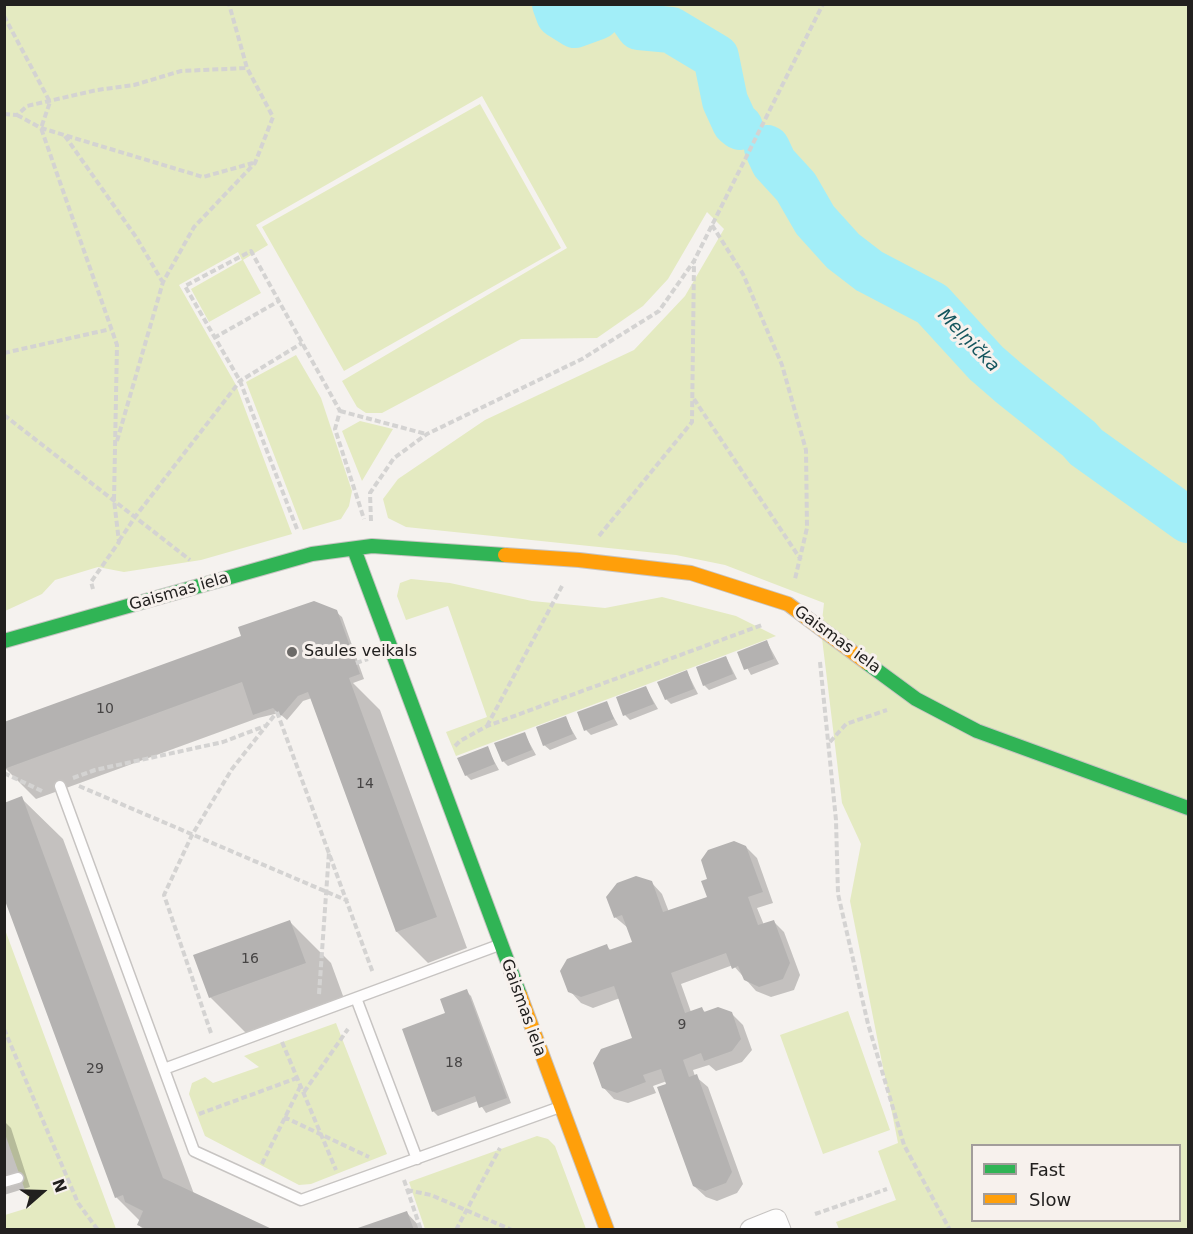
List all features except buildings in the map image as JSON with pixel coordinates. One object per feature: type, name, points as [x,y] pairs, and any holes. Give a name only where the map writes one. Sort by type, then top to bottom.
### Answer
[{"type":"street","name":"Gaismas iela","points":[[4,641],[308,555],[372,546],[545,558],[691,573],[742,587],[799,612],[916,699],[977,731],[1188,808]]},
{"type":"street","name":"Gaismas iela","points":[[354,549],[606,1230]]},
{"type":"street","points":[[751,1230],[776,1220],[780,1230]]},
{"type":"lane","points":[[64,784],[194,1151],[301,1200],[561,1107]]},
{"type":"lane","points":[[164,1069],[500,945]]},
{"type":"lane","points":[[356,998],[417,1159]]},
{"type":"lane","points":[[4,1182],[18,1178]]},
{"type":"path","points":[[115,445],[137,378],[146,332],[163,282],[194,227],[255,163],[273,117],[247,68],[229,4]]},
{"type":"path","points":[[370,493],[394,458],[427,434],[582,359],[659,312],[694,261],[823,4]]},
{"type":"path","points":[[4,16],[50,102],[41,128],[117,345],[114,500],[119,542]]},
{"type":"path","points":[[17,115],[27,106],[96,90],[134,85],[181,71],[247,68]]},
{"type":"path","points":[[4,114],[17,115],[41,128],[203,177],[255,163]]},
{"type":"path","points":[[64,135],[136,237],[163,282]]},
{"type":"path","points":[[692,397],[801,561],[807,528],[806,450],[782,365],[743,274],[711,225]]},
{"type":"path","points":[[308,555],[240,381],[185,286],[250,250],[340,411],[335,429],[372,546]]},
{"type":"path","points":[[598,538],[692,422],[694,261]]},
{"type":"path","points":[[214,338],[279,301]]},
{"type":"path","points":[[4,353],[111,329]]},
{"type":"path","points":[[101,614],[91,582],[135,517],[240,381],[302,343]]},
{"type":"path","points":[[340,411],[427,434]]},
{"type":"path","points":[[4,415],[190,559],[192,566]]},
{"type":"path","points":[[487,726],[554,597]]},
{"type":"path","points":[[437,775],[460,741],[487,726],[799,612]]},
{"type":"path","points":[[815,623],[829,743],[838,894],[868,1024],[904,1145],[950,1230]]},
{"type":"path","points":[[829,743],[846,724],[916,699]]},
{"type":"path","points":[[217,1049],[164,895],[192,835],[232,769],[277,712],[329,848],[379,990]]},
{"type":"path","points":[[64,784],[75,777],[95,770],[223,742],[266,726]]},
{"type":"path","points":[[127,805],[348,901]]},
{"type":"path","points":[[317,1012],[329,848]]},
{"type":"path","points":[[304,1092],[361,1011]]},
{"type":"path","points":[[276,1028],[342,1186]]},
{"type":"path","points":[[4,1029],[78,1203],[98,1230]]},
{"type":"path","points":[[183,1119],[297,1078]]},
{"type":"path","points":[[254,1180],[301,1084]]},
{"type":"path","points":[[284,1117],[395,1166],[407,1190],[421,1230]]},
{"type":"path","points":[[456,1230],[513,1124]]},
{"type":"path","points":[[815,1214],[886,1189]]},
{"type":"path","points":[[407,1190],[431,1195],[512,1230]]},
{"type":"green space","points":[[4,5],[1188,5],[1188,1229],[839,1229],[836,1222],[896,1200],[878,1151],[898,1143],[850,901],[861,844],[842,803],[821,630],[824,603],[725,565],[676,555],[406,527],[388,518],[383,499],[398,479],[485,420],[634,350],[685,296],[724,229],[707,212],[668,279],[643,306],[597,338],[521,339],[382,413],[366,413],[357,407],[342,381],[567,248],[482,96],[256,225],[268,245],[243,260],[261,293],[209,322],[191,289],[242,260],[238,252],[179,285],[236,385],[292,534],[201,560],[124,572],[98,567],[55,580],[42,594],[5,611]]},
{"type":"green space","points":[[480,104],[561,248],[344,371],[262,227]]},
{"type":"green space","points":[[296,355],[321,398],[352,491],[349,506],[341,519],[303,530],[246,382]]},
{"type":"green space","points":[[360,421],[393,429],[362,481],[342,431]]},
{"type":"green space","points":[[411,579],[450,583],[532,601],[605,608],[662,597],[736,616],[776,636],[456,756],[446,732],[487,717],[448,606],[406,620],[397,596],[400,583]]},
{"type":"green space","points":[[4,927],[116,1229],[5,1229],[5,1215],[31,1207],[5,1134]]},
{"type":"green space","points":[[848,1011],[890,1130],[823,1154],[780,1035]]},
{"type":"green space","points":[[336,1023],[387,1154],[311,1184],[299,1185],[205,1136],[189,1094],[192,1083],[205,1077],[213,1083],[259,1067],[244,1056]]},
{"type":"green space","points":[[537,1136],[548,1139],[555,1146],[586,1229],[425,1229],[409,1182]]},
{"type":"waterway","name":"Meļņička","points":[[555,4],[559,15],[575,25],[597,17],[602,4]]},
{"type":"waterway","name":"Meļņička","points":[[635,4],[632,17],[639,27],[671,30],[716,57],[725,101],[735,123],[740,127]]},
{"type":"waterway","name":"Meļņička","points":[[767,148],[774,163],[796,187],[815,220],[843,251],[869,271],[932,304],[986,363],[1009,383],[1086,447],[1188,520]]},
{"type":"traffic: fast","points":[[4,641],[312,554],[372,546],[505,555]]},
{"type":"traffic: fast","points":[[354,549],[520,995]]},
{"type":"traffic: fast","points":[[867,663],[916,699],[977,731],[1188,808]]},
{"type":"traffic: slow","points":[[505,555],[579,560],[691,573],[788,604],[867,663]]},
{"type":"traffic: slow","points":[[520,995],[607,1230]]},
{"type":"place","name":"Saules veikals","points":[[292,652]]}]
